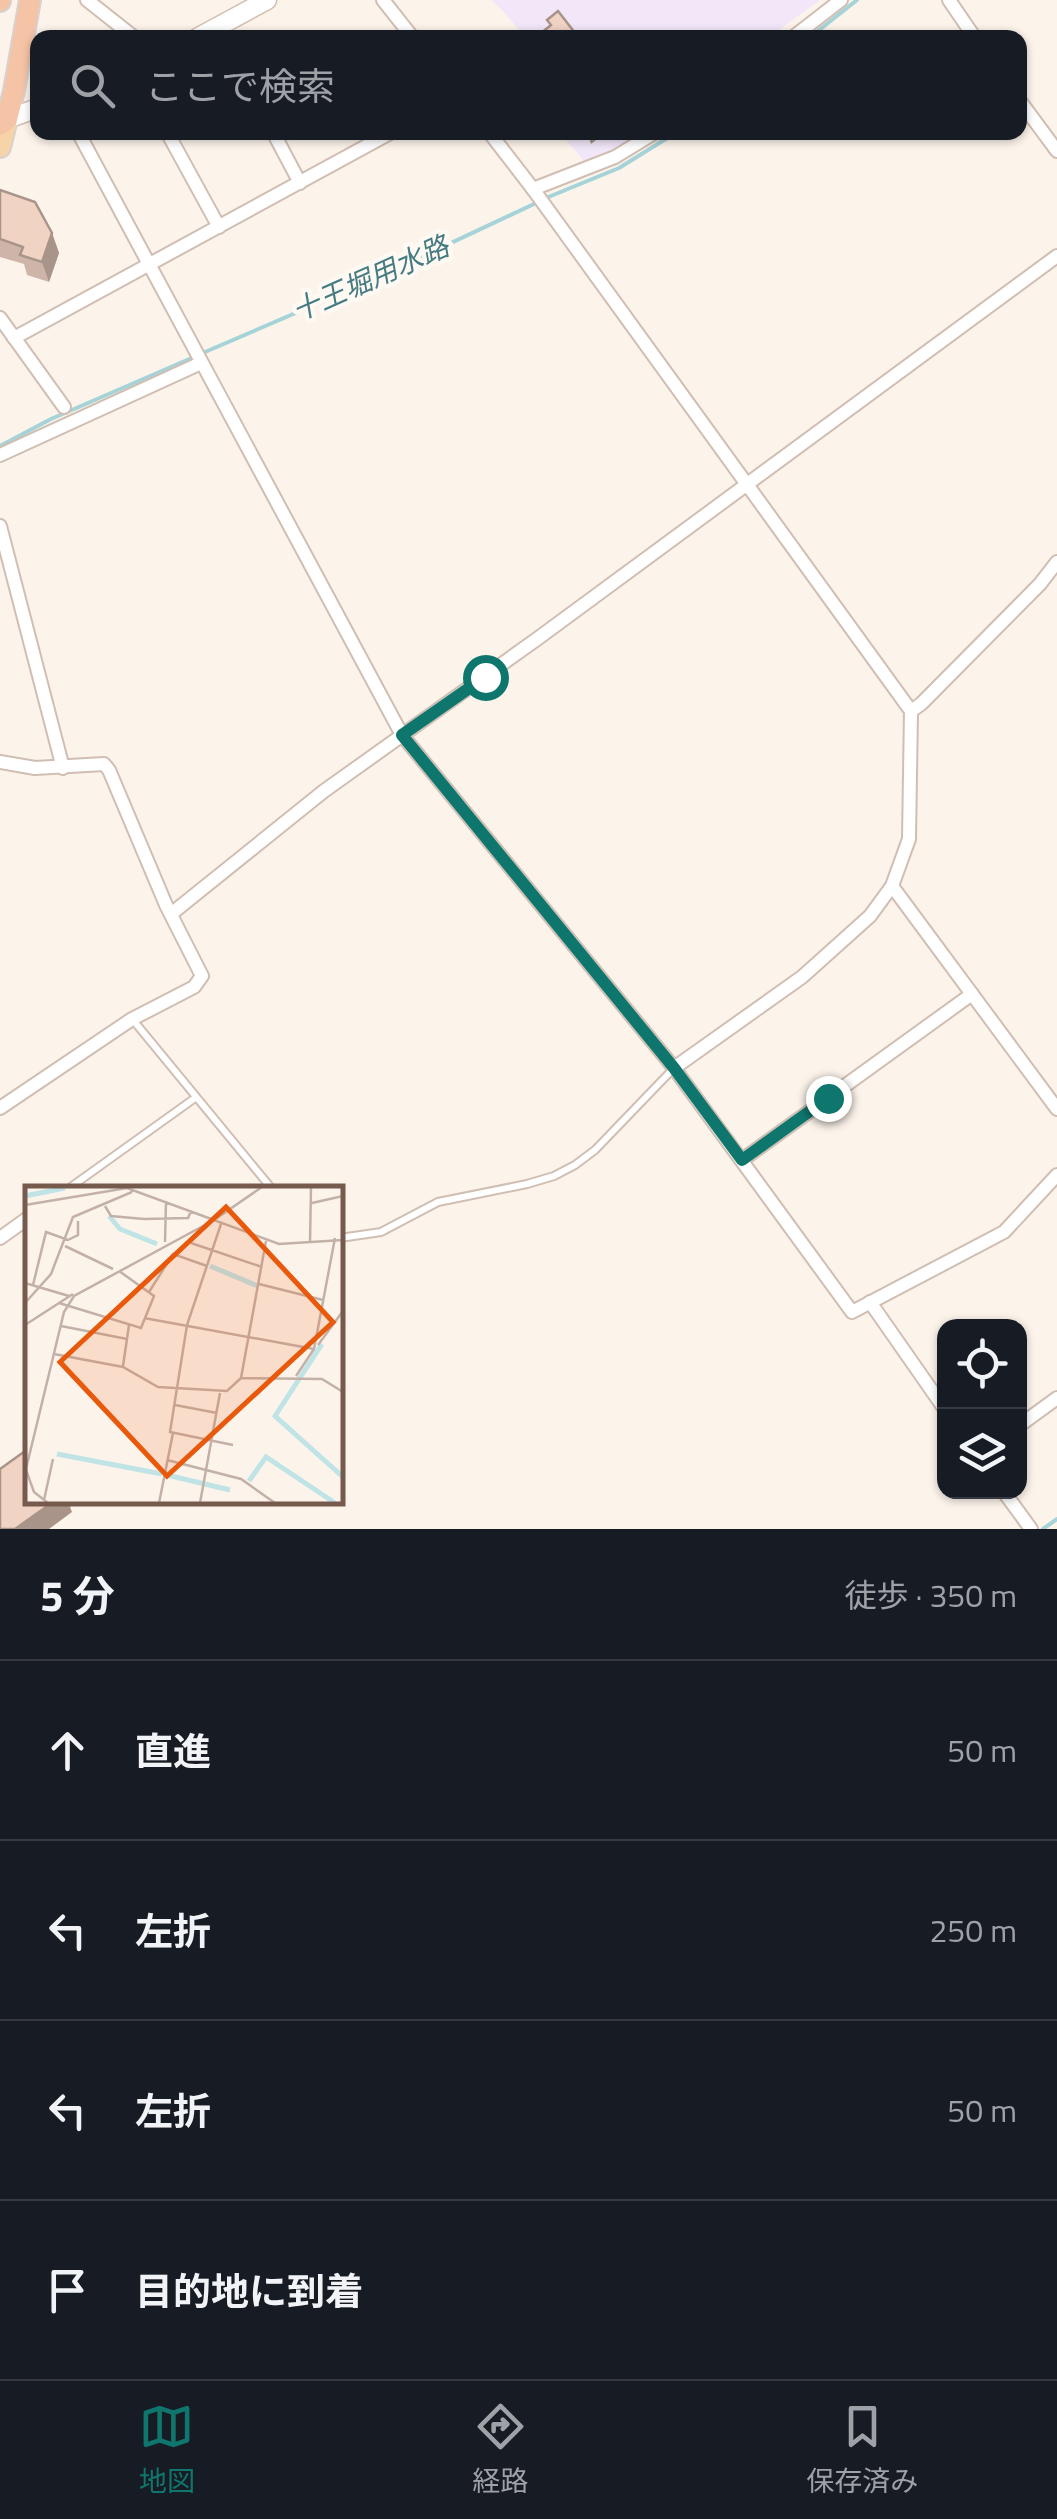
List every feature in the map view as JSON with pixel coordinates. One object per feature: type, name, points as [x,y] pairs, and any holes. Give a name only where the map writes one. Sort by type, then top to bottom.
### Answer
[{"type":"highway","points":[[2,120],[30,0]]},
{"type":"main road","points":[[223,30],[267,0]]},
{"type":"main road","points":[[0,147],[2,120],[30,111]]},
{"type":"street","points":[[87,0],[125,30]]},
{"type":"street","points":[[383,0],[407,30]]},
{"type":"street","points":[[802,30],[841,0]]},
{"type":"street","points":[[949,0],[970,30]]},
{"type":"street","points":[[1027,110],[1057,151]]},
{"type":"street","points":[[82,140],[402,735],[674,1068],[852,1312],[1004,1232],[1057,1175]]},
{"type":"street","points":[[171,140],[218,227]]},
{"type":"street","points":[[277,140],[300,183]]},
{"type":"street","points":[[14,338],[378,140]]},
{"type":"street","points":[[494,140],[911,710],[909,839],[892,886],[870,916],[802,977],[674,1068]]},
{"type":"street","points":[[533,189],[615,157],[643,140]]},
{"type":"street","points":[[171,914],[324,791],[536,640],[1057,256]]},
{"type":"street","points":[[0,318],[64,407]]},
{"type":"street","points":[[0,455],[200,363]]},
{"type":"street","points":[[0,526],[63,768]]},
{"type":"street","points":[[911,710],[1012,612],[1057,562]]},
{"type":"street","points":[[0,762],[35,768],[104,764],[202,976],[194,987],[132,1019],[0,1108]]},
{"type":"street","points":[[892,886],[1057,1109]]},
{"type":"street","points":[[742,1160],[972,994]]},
{"type":"street","points":[[0,1238],[25,1220]]},
{"type":"street","points":[[870,1302],[937,1398]]},
{"type":"street","points":[[1027,1420],[1057,1398]]},
{"type":"street","points":[[1009,1499],[1031,1529]]},
{"type":"lane","points":[[132,1019],[269,1186]]},
{"type":"lane","points":[[342,1238],[381,1232],[438,1202],[554,1176],[595,1150],[674,1068]]},
{"type":"lane","points":[[72,1186],[196,1098]]},
{"type":"shaded area","points":[[491,0],[820,0],[779,30],[519,30]]},
{"type":"shaded area","points":[[566,140],[628,140],[620,146],[584,161]]},
{"type":"building","points":[[558,11],[573,30],[545,30],[551,25],[547,20]]},
{"type":"building","points":[[0,190],[35,202],[52,233],[42,262],[20,255],[23,247],[0,239]]},
{"type":"building","points":[[25,1451],[25,1504],[50,1504],[15,1529],[0,1529],[0,1469]]},
{"type":"waterway","name":"十王堀用水路","points":[[819,30],[857,0]]},
{"type":"waterway","name":"十王堀用水路","points":[[546,198],[619,168],[664,140]]},
{"type":"waterway","name":"十王堀用水路","points":[[205,352],[534,204]]},
{"type":"waterway","name":"十王堀用水路","points":[[0,446],[51,419],[194,357]]},
{"type":"waterway","points":[[1043,1529],[1057,1519]]},
{"type":"route","points":[[485,677],[402,735],[674,1068],[742,1160],[828,1098]]}]
